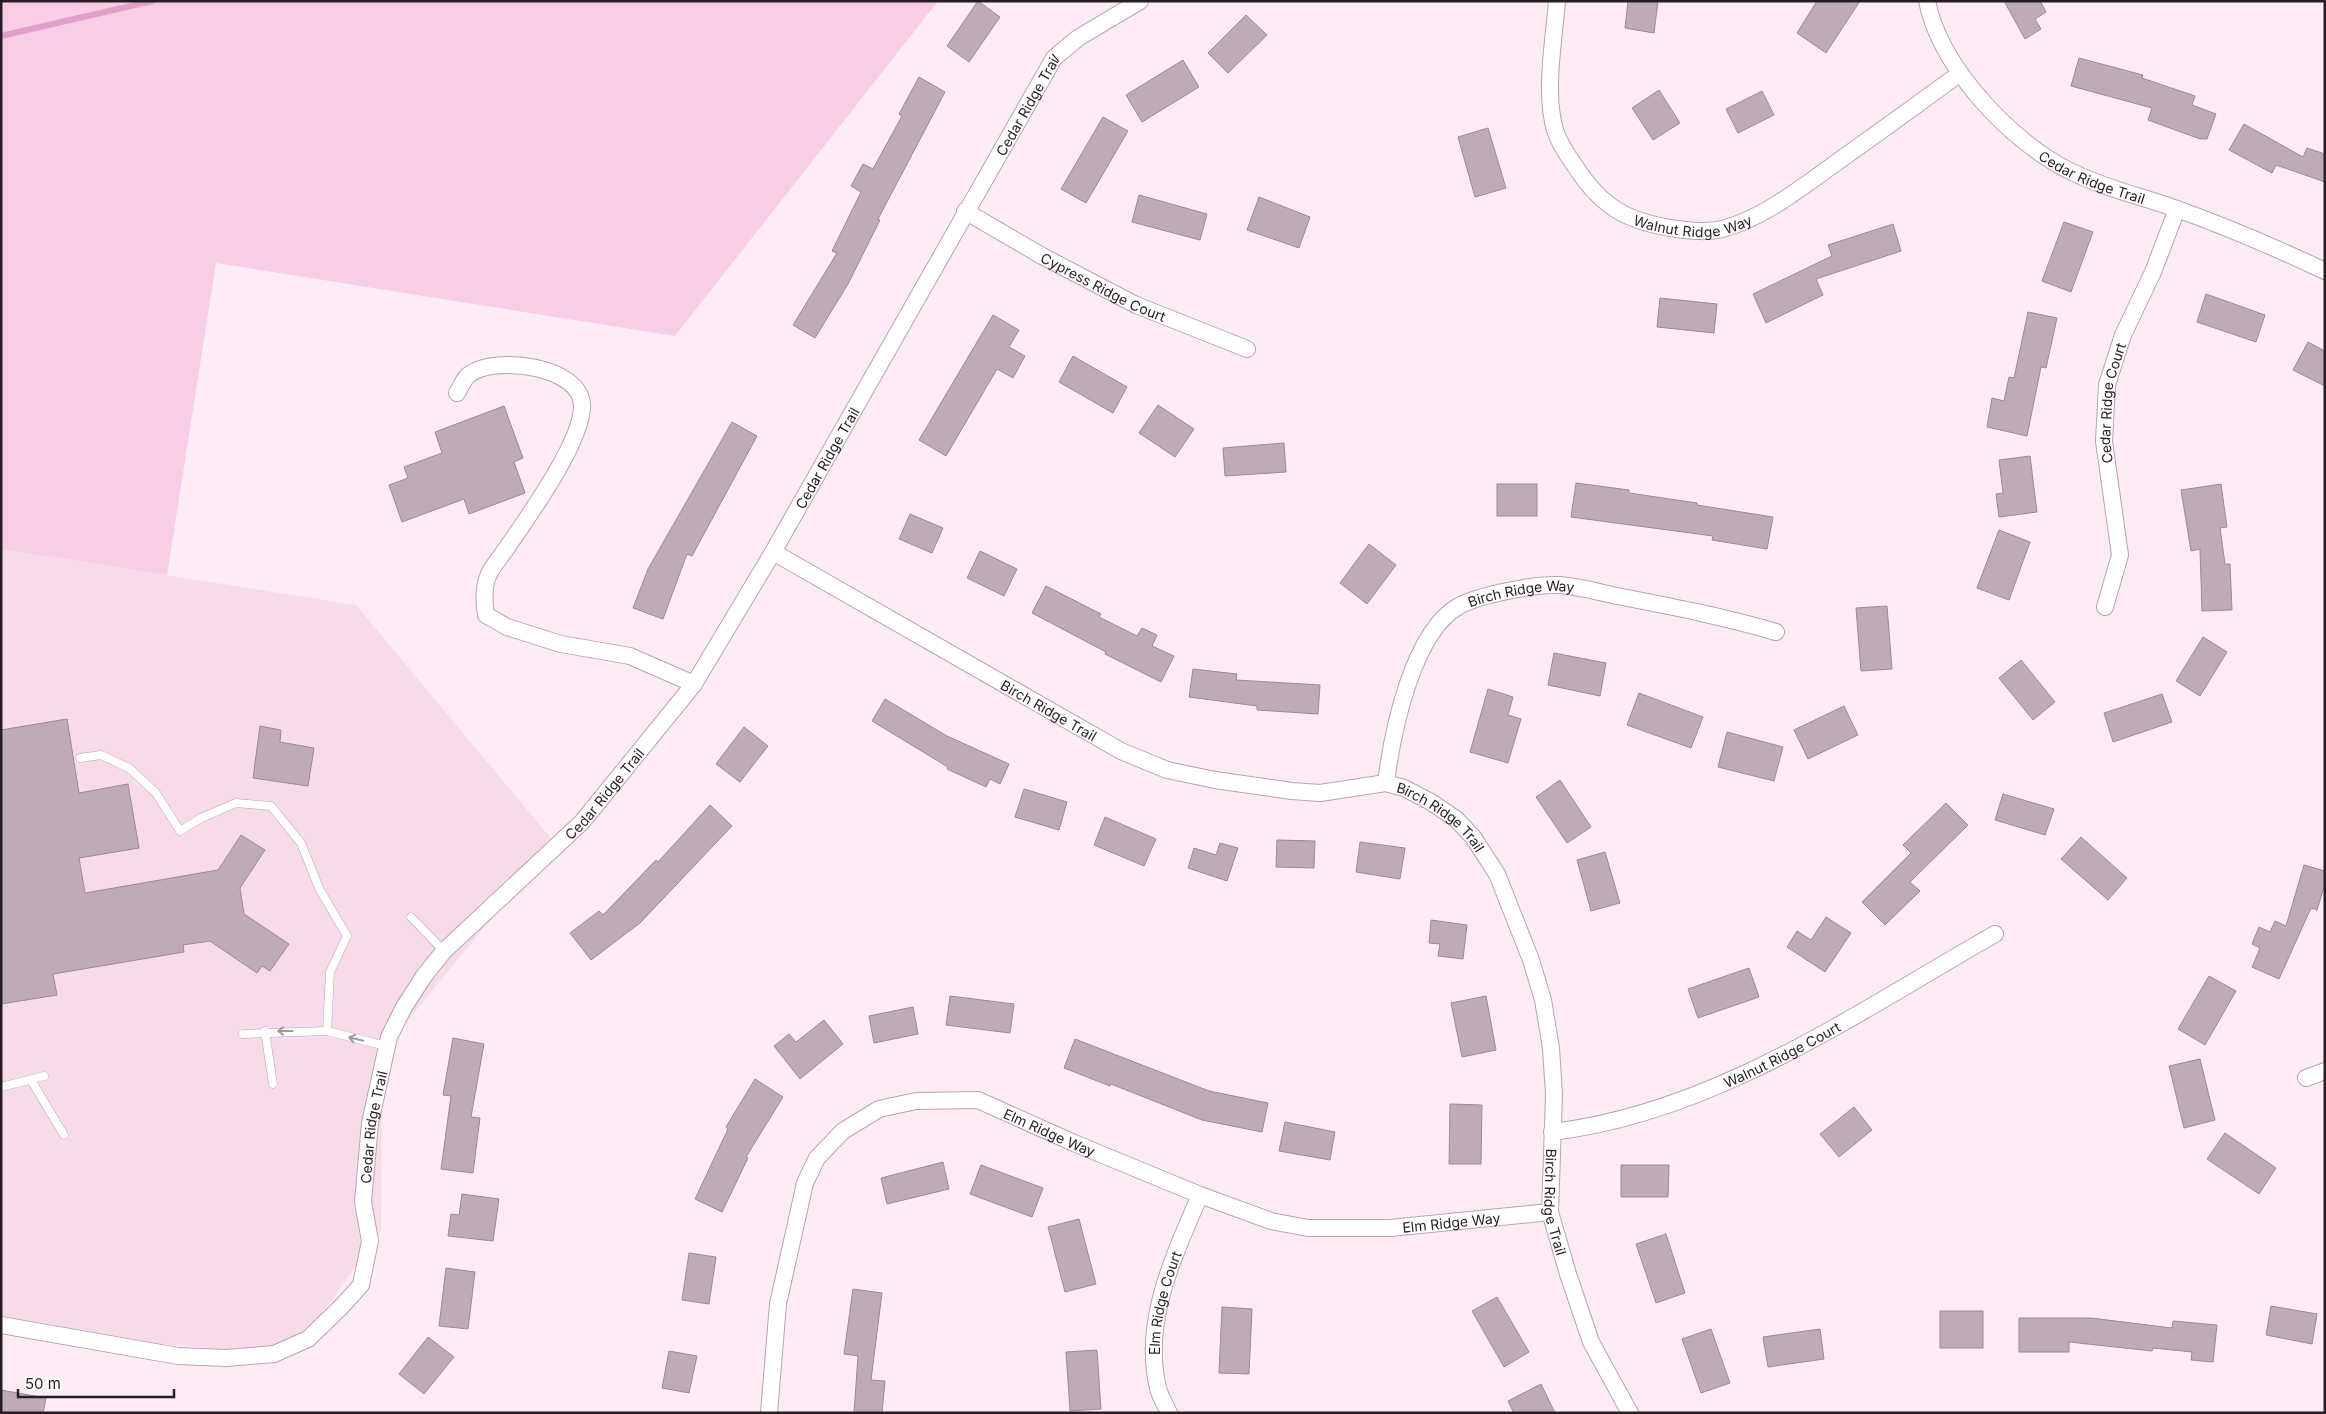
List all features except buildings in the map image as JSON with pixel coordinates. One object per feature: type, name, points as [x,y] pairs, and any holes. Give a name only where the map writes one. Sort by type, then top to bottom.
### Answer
[{"type":"street","name":"Cedar Ridge Trail","points":[[1,1324],[178,1356],[226,1358],[274,1354],[308,1339],[361,1285],[370,1241],[363,1202],[370,1123],[386,1046],[404,1008],[424,976],[444,951],[582,822],[694,684],[773,552],[965,211],[1054,58],[1078,38],[1140,1]]},
{"type":"street","name":"Walnut Ridge Way","points":[[1557,1],[1551,73],[1551,105],[1554,129],[1562,147],[1592,190],[1621,214],[1647,224],[1698,232],[1725,229],[1774,207],[1960,74]]},
{"type":"street","name":"Cedar Ridge Trail","points":[[1927,1],[1931,19],[1960,74],[2018,137],[2050,160],[2071,172],[2177,209],[2325,271]]},
{"type":"street","name":"Cedar Ridge Court","points":[[2105,607],[2120,554],[2104,441],[2107,386],[2123,335],[2153,272],[2177,209]]},
{"type":"street","name":"Cypress Ridge Court","points":[[965,211],[1042,256],[1136,305],[1247,349]]},
{"type":"street","points":[[457,393],[469,374],[492,364],[520,366],[556,373],[574,387],[582,405],[578,429],[561,462],[488,575],[483,600],[486,615],[507,627],[561,644],[630,656],[694,684]]},
{"type":"street","name":"Birch Ridge Trail","points":[[773,552],[1121,751],[1167,770],[1215,780],[1320,793],[1386,783],[1404,788],[1456,818],[1473,837],[1497,874],[1531,960],[1543,1000],[1551,1048],[1554,1096],[1550,1212],[1591,1342],[1630,1413]]},
{"type":"street","name":"Birch Ridge Way","points":[[1386,783],[1390,753],[1404,696],[1424,643],[1442,621],[1459,606],[1511,589],[1559,585],[1717,615],[1776,632]]},
{"type":"street","name":"Walnut Ridge Court","points":[[1552,1132],[1589,1128],[1621,1120],[1694,1094],[1781,1056],[1995,934]]},
{"type":"street","points":[[2306,1078],[2325,1071]]},
{"type":"street","name":"Elm Ridge Way","points":[[769,1413],[778,1304],[804,1183],[818,1158],[842,1131],[879,1109],[916,1101],[978,1100],[1074,1144],[1200,1195],[1272,1221],[1308,1228],[1390,1228],[1550,1212]]},
{"type":"street","name":"Elm Ridge Court","points":[[1169,1413],[1158,1390],[1152,1352],[1156,1312],[1180,1242],[1200,1195]]},
{"type":"lane","points":[[80,758],[101,755],[129,768],[156,793],[180,831],[201,818],[236,803],[271,806],[301,843],[319,888],[347,936],[330,972],[327,1031]]},
{"type":"lane","points":[[411,918],[444,951]]},
{"type":"lane","points":[[243,1034],[327,1031],[386,1046]]},
{"type":"lane","points":[[265,1032],[273,1084]]},
{"type":"lane","points":[[1,1087],[44,1076]]},
{"type":"lane","points":[[30,1080],[64,1135]]},
{"type":"shaded area","points":[[1,1],[938,1],[675,336],[216,263],[167,575],[1,549]]},
{"type":"shaded area","points":[[1,549],[356,605],[554,842],[382,1052],[381,1231],[292,1355],[102,1339],[1,1323]]},
{"type":"waterway","points":[[1,36],[152,1]]}]
